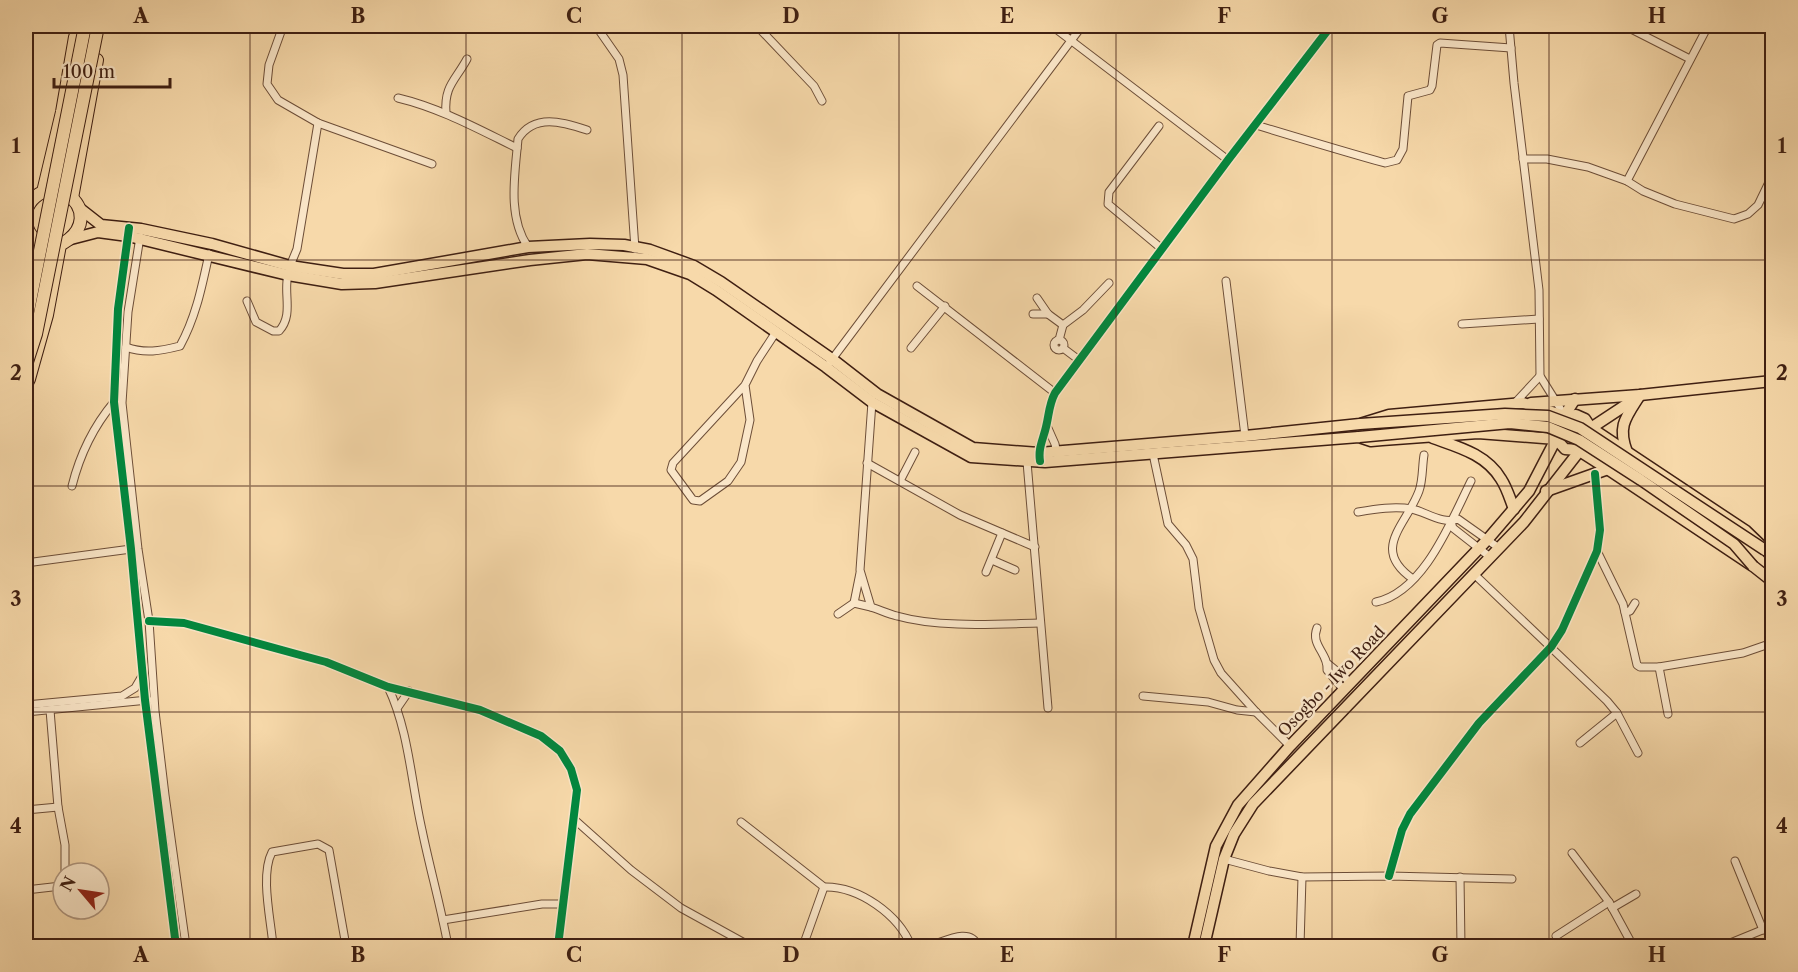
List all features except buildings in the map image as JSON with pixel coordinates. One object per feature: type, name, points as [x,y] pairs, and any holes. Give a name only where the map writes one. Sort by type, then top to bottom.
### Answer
[{"type":"highway","points":[[26,211],[34,197],[62,112],[75,37],[83,26]]},
{"type":"highway","points":[[26,321],[83,26]]},
{"type":"highway","points":[[26,385],[47,315],[65,242],[80,224],[75,202],[99,47],[99,26]]},
{"type":"highway","points":[[26,365],[36,334],[99,26]]},
{"type":"highway","points":[[34,197],[56,190],[75,202]]},
{"type":"highway","points":[[26,226],[33,238],[46,245],[65,242]]},
{"type":"highway","points":[[26,291],[33,238]]},
{"type":"main road","points":[[75,202],[101,225],[209,254],[289,270],[342,284],[375,283],[530,260],[650,250],[694,266],[829,363],[872,402],[971,457],[1027,462],[1039,457]]},
{"type":"main road","points":[[65,242],[98,232],[134,233],[212,244],[289,270],[343,274],[374,274],[528,247],[590,244],[636,252],[647,259],[690,274],[776,332],[877,394],[973,448],[1039,457],[1153,453],[1510,423],[1548,427],[1579,440],[1641,480],[1734,544],[1753,566]]},
{"type":"main road","points":[[1360,424],[1389,415],[1640,395],[1773,381]]},
{"type":"main road","points":[[1578,450],[1589,442],[1591,428],[1640,395]]},
{"type":"main road","points":[[1627,452],[1622,439],[1622,429],[1626,417],[1640,395]]},
{"type":"main road","points":[[1575,399],[1556,429],[1556,439],[1565,449],[1578,450],[1601,469],[1773,581]]},
{"type":"main road","points":[[1519,404],[1565,416],[1581,416],[1591,428],[1756,538],[1769,553]]},
{"type":"main road","points":[[1057,456],[1360,424],[1505,414],[1548,416],[1580,428],[1769,553]]},
{"type":"main road","points":[[1359,437],[1371,441],[1478,433],[1556,439]]},
{"type":"main road","points":[[1430,437],[1471,452],[1484,460],[1501,479],[1514,509]]},
{"type":"main road","name":"Osogbo - Iwo Road","points":[[1192,946],[1216,846],[1238,805],[1290,746],[1488,539],[1529,490],[1556,439]]},
{"type":"main road","points":[[1601,469],[1605,450],[1615,444]]},
{"type":"main road","name":"Osogbo - Iwo Road","points":[[1204,946],[1224,859],[1234,834],[1253,804],[1524,522],[1578,450]]},
{"type":"main road","points":[[1546,492],[1601,469]]},
{"type":"street","points":[[283,26],[268,66],[267,84],[278,100],[318,123],[432,164]]},
{"type":"street","points":[[596,26],[619,59],[623,75],[636,252]]},
{"type":"street","points":[[757,26],[814,86],[822,101]]},
{"type":"street","points":[[1052,26],[1228,160]]},
{"type":"street","points":[[829,363],[1082,26]]},
{"type":"street","points":[[1039,457],[1050,405],[1055,393],[1331,26]]},
{"type":"street","points":[[1509,26],[1534,238],[1540,376],[1565,416]]},
{"type":"street","points":[[1625,26],[1690,59]]},
{"type":"street","points":[[1627,181],[1708,26]]},
{"type":"street","points":[[1256,125],[1385,163],[1391,162],[1397,160],[1402,149],[1408,96],[1426,92],[1432,86],[1437,45],[1440,43],[1511,48]]},
{"type":"street","points":[[446,113],[445,97],[467,59]]},
{"type":"street","points":[[398,98],[446,113],[517,148]]},
{"type":"street","points":[[528,247],[521,237],[516,213],[513,178],[518,139],[534,124],[548,120],[587,130]]},
{"type":"street","points":[[247,301],[256,322],[273,331],[279,331],[287,316],[285,284],[297,249],[318,123]]},
{"type":"street","points":[[1159,126],[1109,192],[1107,200],[1108,204],[1162,249]]},
{"type":"street","points":[[1523,159],[1566,162],[1588,167],[1627,181],[1643,191],[1675,204],[1734,219],[1748,214],[1758,206],[1773,176]]},
{"type":"street","points":[[134,233],[123,404],[138,549],[149,621],[154,700],[186,946]]},
{"type":"street","points":[[134,233],[118,309],[114,402],[142,676],[176,946]]},
{"type":"street","points":[[126,347],[137,351],[156,352],[180,346],[194,315],[209,254]]},
{"type":"street","points":[[1226,281],[1245,436]]},
{"type":"street","points":[[1079,360],[1063,348],[1063,342],[1059,340],[1063,325],[1083,310],[1109,284]]},
{"type":"street","points":[[918,286],[1055,393]]},
{"type":"street","points":[[1037,298],[1048,314],[1063,325]]},
{"type":"street","points":[[911,348],[945,306]]},
{"type":"street","points":[[1033,314],[1048,314]]},
{"type":"street","points":[[1462,324],[1539,319]]},
{"type":"street","points":[[745,386],[750,420],[741,462],[728,481],[700,501],[693,500],[671,467],[745,386],[757,361],[776,332]]},
{"type":"street","points":[[1519,404],[1540,376]]},
{"type":"street","points":[[72,486],[85,444],[102,416],[114,402]]},
{"type":"street","points":[[838,614],[854,603],[860,570],[872,402]]},
{"type":"street","points":[[1047,426],[1057,456]]},
{"type":"street","points":[[900,481],[915,452]]},
{"type":"street","points":[[1153,453],[1168,524],[1186,545],[1193,559],[1199,608],[1214,660],[1221,673],[1290,746]]},
{"type":"street","points":[[1413,579],[1398,566],[1391,549],[1396,534],[1411,509],[1422,479],[1424,455]]},
{"type":"street","points":[[1027,462],[1048,708]]},
{"type":"street","points":[[867,463],[960,514],[1035,547]]},
{"type":"street","points":[[1389,876],[1402,830],[1410,814],[1479,723],[1551,647],[1562,630],[1598,551],[1601,469]]},
{"type":"street","points":[[1376,602],[1388,600],[1413,579],[1440,543],[1471,481]]},
{"type":"street","points":[[1358,512],[1389,508],[1411,509],[1451,522],[1458,519],[1499,548]]},
{"type":"street","points":[[1451,522],[1453,528],[1490,557]]},
{"type":"street","points":[[986,572],[1002,533]]},
{"type":"street","points":[[26,563],[130,549]]},
{"type":"street","points":[[1598,551],[1624,608],[1637,665],[1642,668],[1743,653],[1773,643]]},
{"type":"street","points":[[992,560],[1015,570]]},
{"type":"street","points":[[860,570],[871,607]]},
{"type":"street","points":[[1474,574],[1607,701],[1617,713],[1638,753]]},
{"type":"street","points":[[854,603],[898,616],[927,621],[982,624],[1040,623]]},
{"type":"street","points":[[149,621],[184,623],[309,657],[388,687],[480,710],[541,736],[560,751],[571,769],[577,790],[558,946]]},
{"type":"street","points":[[1317,628],[1315,632],[1317,644],[1328,664],[1347,686]]},
{"type":"street","points":[[1659,667],[1668,714]]},
{"type":"street","points":[[26,705],[122,696],[135,688],[142,676]]},
{"type":"street","points":[[388,687],[398,707],[447,946]]},
{"type":"street","points":[[398,707],[409,691]]},
{"type":"street","points":[[1143,696],[1189,699],[1256,712]]},
{"type":"street","points":[[26,712],[154,700]]},
{"type":"street","points":[[50,710],[65,861]]},
{"type":"street","points":[[1580,743],[1617,713]]},
{"type":"street","points":[[26,810],[58,807]]},
{"type":"street","points":[[575,820],[631,870],[681,908],[750,946]]},
{"type":"street","points":[[741,822],[825,886],[847,891],[878,907],[902,928],[911,946]]},
{"type":"street","points":[[273,946],[267,880],[267,865],[270,856],[272,852],[318,844],[329,850],[346,946]]},
{"type":"street","points":[[1572,853],[1610,905],[1633,946]]},
{"type":"street","points":[[1224,859],[1302,877],[1389,876],[1512,879]]},
{"type":"street","points":[[1735,861],[1763,930]]},
{"type":"street","points":[[1300,946],[1302,877]]},
{"type":"street","points":[[1460,877],[1461,946]]},
{"type":"street","points":[[803,946],[825,886]]},
{"type":"street","points":[[26,890],[51,887]]},
{"type":"street","points":[[1556,936],[1610,905],[1635,894]]},
{"type":"street","points":[[443,920],[542,904],[563,904]]},
{"type":"street","points":[[1723,946],[1773,926]]},
{"type":"street","points":[[929,946],[963,935],[975,939],[978,946]]},
{"type":"cycle path","points":[[1040,461],[1040,448],[1055,393],[1331,26]]},
{"type":"cycle path","points":[[129,228],[118,309],[114,402],[145,700],[176,946]]},
{"type":"cycle path","points":[[1389,876],[1402,830],[1410,814],[1479,723],[1551,647],[1562,630],[1597,551],[1600,530],[1595,474]]},
{"type":"cycle path","points":[[149,621],[184,623],[326,662],[388,687],[480,710],[541,736],[560,751],[571,769],[577,790],[558,946]]}]
